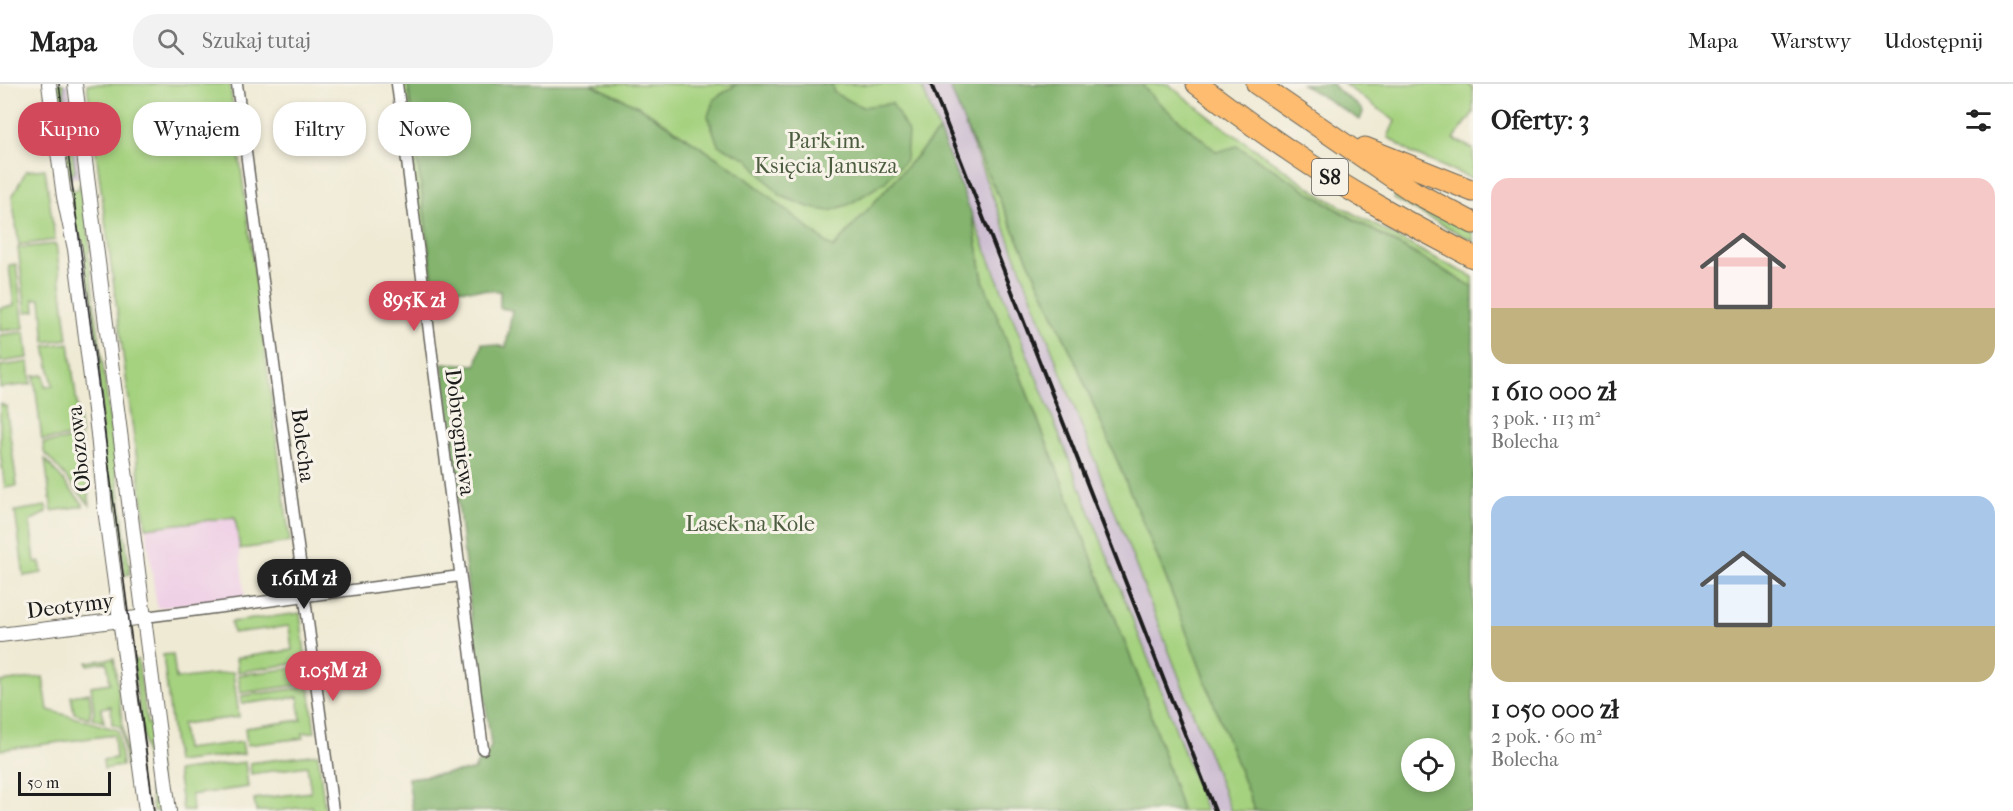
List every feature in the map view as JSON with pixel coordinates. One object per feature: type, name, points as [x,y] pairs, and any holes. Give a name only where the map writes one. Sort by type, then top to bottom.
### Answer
[{"type":"highway","name":"S8","points":[[1197,84],[1288,151],[1331,178],[1378,207],[1473,257]]},
{"type":"highway","name":"S8","points":[[1257,84],[1414,192],[1473,224]]},
{"type":"highway","points":[[1319,128],[1424,173],[1473,197]]},
{"type":"highway","points":[[1424,173],[1473,191]]},
{"type":"street","name":"Obozowa","points":[[49,84],[64,197],[75,249],[105,509],[146,811]]},
{"type":"street","name":"Obozowa","points":[[75,84],[169,811]]},
{"type":"street","name":"Bolecha","points":[[237,84],[333,811]]},
{"type":"street","name":"Dobrogniewa","points":[[397,84],[483,749]]},
{"type":"street","points":[[145,617],[460,576]]},
{"type":"street","name":"Deotymy","points":[[0,636],[145,617]]},
{"type":"shaded area","points":[[63,84],[68,84],[70,102],[65,102]]},
{"type":"shaded area","points":[[921,84],[949,84],[1232,811],[1206,811],[1167,706]]},
{"type":"shaded area","points":[[73,156],[77,156],[80,177],[70,178],[70,173],[75,172]]},
{"type":"shaded area","points":[[235,517],[245,597],[157,608],[146,528]]},
{"type":"green space","points":[[54,84],[63,84],[65,102],[56,102]]},
{"type":"green space","points":[[87,84],[230,84],[232,102],[133,102],[133,156],[239,156],[290,542],[240,549],[235,517],[146,528],[97,156],[121,156],[121,102],[89,102]]},
{"type":"green space","points":[[402,84],[408,84],[410,102],[404,102]]},
{"type":"green space","name":"Lasek na Kole","points":[[408,84],[591,84],[640,107],[740,173],[833,248],[939,131],[972,215],[983,280],[1141,684],[1182,811],[413,811],[408,778],[474,770],[481,757],[487,754],[491,746],[485,699],[478,677],[442,363],[476,365],[482,343],[506,347],[512,310],[500,308],[500,291],[434,288],[417,156],[471,156],[471,102],[410,102]]},
{"type":"green space","name":"Park im. Księcia Janusza","points":[[591,84],[921,84],[939,131],[833,248],[740,173],[640,107]]},
{"type":"green space","name":"Park im. Księcia Janusza","points":[[737,84],[832,84],[834,93],[862,107],[892,103],[908,132],[906,160],[885,182],[850,204],[830,211],[811,208],[781,196],[748,159],[718,145],[708,116],[714,99]]},
{"type":"green space","points":[[949,84],[1141,84],[1158,102],[1217,152],[1237,146],[1339,211],[1473,287],[1473,811],[1255,811],[1162,568],[1076,363],[964,123]]},
{"type":"green space","points":[[1141,84],[1168,84],[1219,124],[1324,197],[1473,277],[1473,287],[1302,189],[1217,153],[1158,102]]},
{"type":"green space","points":[[1302,84],[1333,84],[1363,112],[1360,120]]},
{"type":"green space","points":[[1344,84],[1468,84],[1473,88],[1473,113],[1454,139],[1473,149],[1473,179],[1411,153],[1388,137],[1395,121]]},
{"type":"green space","points":[[964,123],[1076,363],[1162,568],[1255,811],[1231,811]]},
{"type":"green space","points":[[63,156],[73,156],[75,172],[70,173],[70,178],[66,179]]},
{"type":"green space","points":[[411,156],[417,156],[434,288],[428,288]]},
{"type":"green space","points":[[45,169],[55,240],[19,245],[12,197],[26,171]]},
{"type":"green space","points":[[84,184],[90,251],[88,252],[130,574],[125,575],[117,513],[110,514],[67,186],[71,186],[72,190],[80,189],[79,185]]},
{"type":"green space","points":[[1395,193],[1473,233],[1473,241],[1394,199]]},
{"type":"green space","points":[[972,215],[1167,706],[1206,811],[1182,811],[1141,684],[983,280]]},
{"type":"green space","points":[[56,244],[68,339],[45,342],[41,299],[34,299],[35,311],[26,312],[18,248]]},
{"type":"green space","points":[[16,264],[24,328],[0,331],[0,308],[14,306],[9,265]]},
{"type":"green space","points":[[25,332],[28,358],[0,362],[0,335]]},
{"type":"green space","points":[[69,343],[81,435],[42,440],[34,376],[44,375],[45,387],[53,386],[45,346]]},
{"type":"green space","points":[[29,362],[31,384],[0,388],[0,366]]},
{"type":"green space","points":[[0,404],[6,406],[17,486],[5,488],[0,451]]},
{"type":"green space","points":[[81,438],[90,505],[44,452],[43,443]]},
{"type":"green space","points":[[45,459],[83,504],[83,506],[52,511]]},
{"type":"green space","points":[[46,506],[47,512],[30,521],[35,562],[40,562],[42,573],[24,576],[15,511]]},
{"type":"green space","points":[[300,613],[306,662],[238,672],[236,658],[292,650],[289,626],[233,633],[231,622]]},
{"type":"green space","points":[[173,654],[176,679],[233,672],[239,717],[182,724],[185,749],[242,742],[244,754],[176,762],[163,655]]},
{"type":"green space","points":[[114,658],[128,765],[126,765],[121,727],[112,724],[111,706],[101,708],[104,722],[92,718],[94,711],[91,686],[110,683],[107,662],[88,665],[87,662]]},
{"type":"green space","points":[[138,660],[147,724],[155,723],[161,811],[153,811],[133,661]]},
{"type":"green space","points":[[295,668],[298,685],[241,693],[238,675]]},
{"type":"green space","points":[[43,677],[48,710],[118,730],[122,766],[104,769],[103,760],[116,758],[114,735],[0,750],[0,682]]},
{"type":"green space","points":[[308,678],[315,732],[303,733],[303,738],[247,745],[245,728],[301,720],[298,697],[242,704],[241,696],[301,688],[300,679]]},
{"type":"green space","points":[[89,693],[91,709],[89,718],[74,713],[71,696]]},
{"type":"green space","points":[[318,754],[325,811],[313,811],[312,806],[277,811],[256,811],[254,799],[311,792],[307,766],[251,774],[250,763]]},
{"type":"green space","points":[[245,762],[248,787],[191,795],[193,811],[183,811],[177,771]]},
{"type":"tram line","points":[[59,84],[154,811]]},
{"type":"railway","points":[[931,84],[1215,811]]}]
